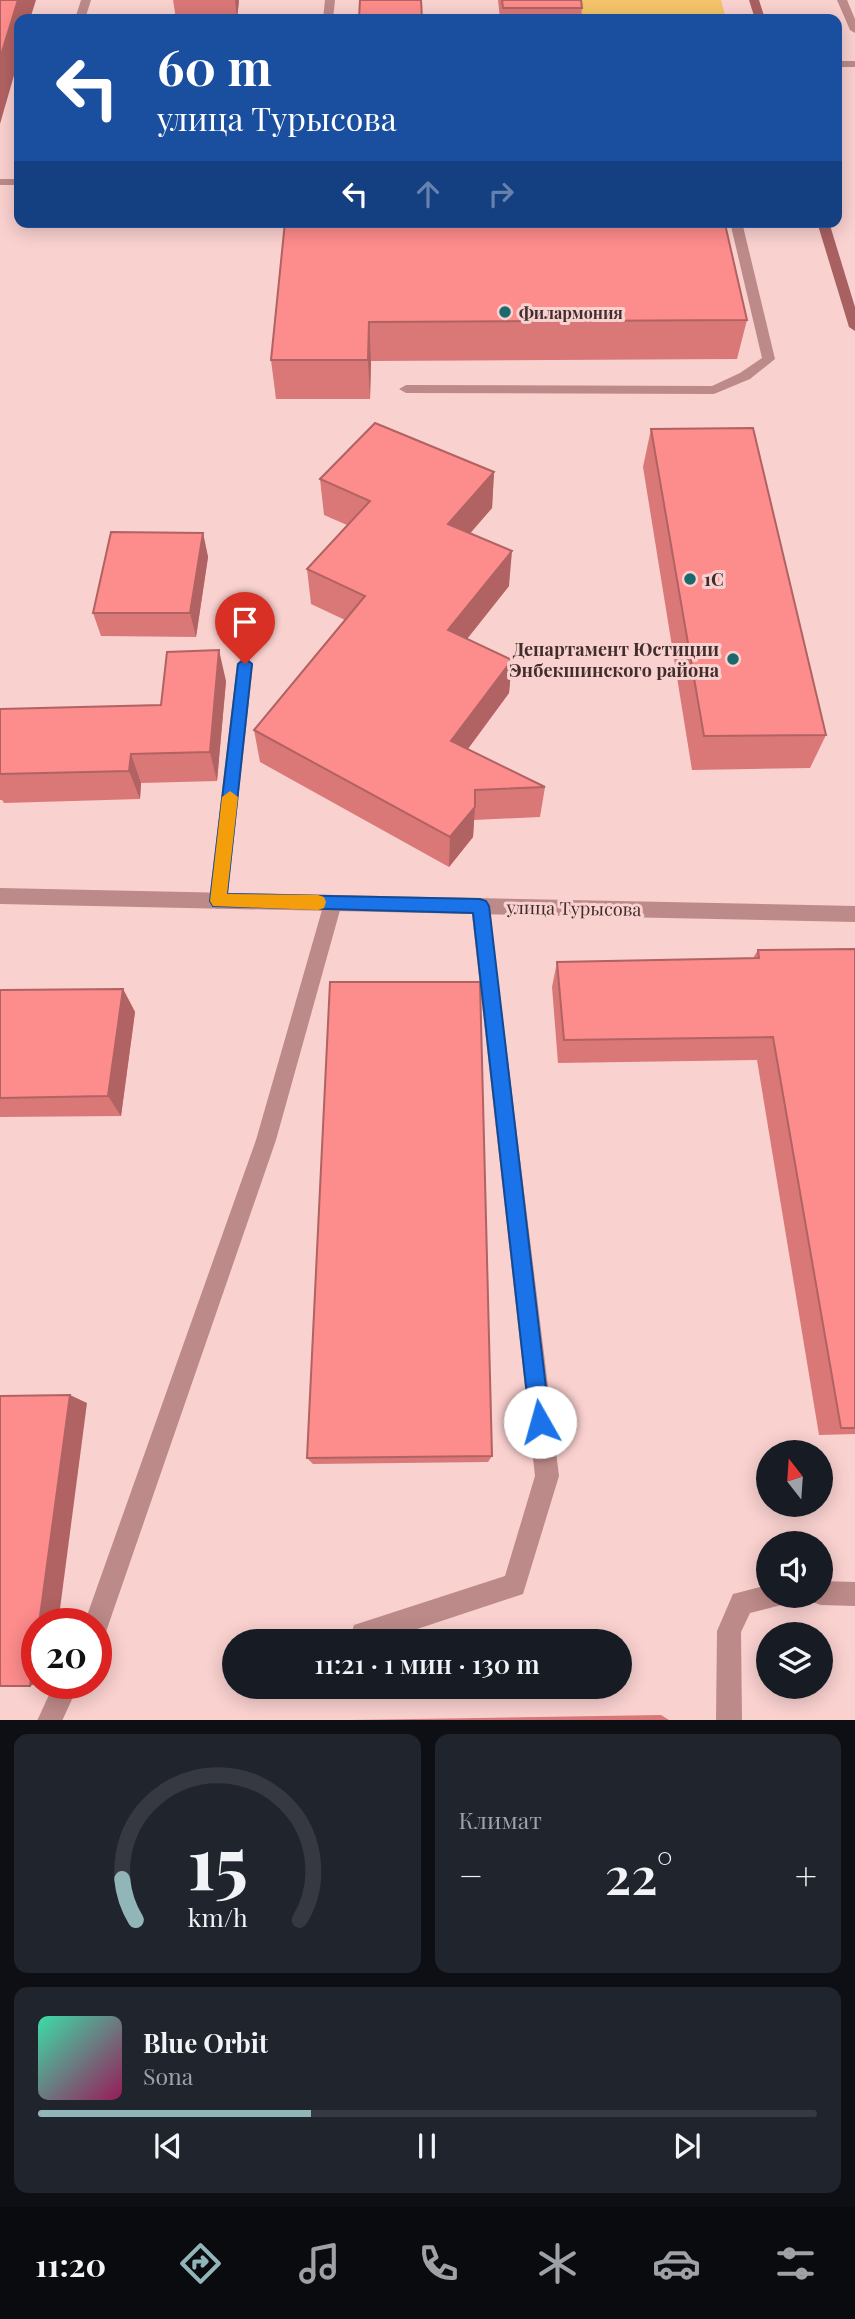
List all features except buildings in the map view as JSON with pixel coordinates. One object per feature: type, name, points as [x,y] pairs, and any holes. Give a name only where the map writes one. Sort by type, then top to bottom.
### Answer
[{"type":"main road","points":[[825,228],[855,327]]},
{"type":"street","points":[[842,0],[855,30]]},
{"type":"street","points":[[406,389],[714,390],[745,376],[769,359],[737,228]]},
{"type":"street","points":[[218,901],[245,664]]},
{"type":"street","name":"улица Турысова","points":[[0,896],[855,914]]},
{"type":"street","points":[[102,1608],[266,1140],[333,903]]},
{"type":"street","points":[[378,1629],[514,1585],[547,1476],[480,906]]},
{"type":"street","points":[[833,1593],[855,1594]]},
{"type":"street","points":[[729,1720],[729,1631],[742,1603],[756,1600]]},
{"type":"street","points":[[49,1720],[60,1699]]},
{"type":"shaded area","points":[[573,0],[721,0],[725,14],[575,14]]},
{"type":"slow traffic","points":[[230,797],[218,901],[318,902]]},
{"type":"place","name":"Филармония","points":[[505,312]]},
{"type":"place","name":"1C","points":[[690,579]]},
{"type":"place","name":"Департамент Юстиции Энбекшинского района","points":[[733,659]]},
{"type":"route","points":[[245,664],[218,901],[480,906],[540,1422]]}]
